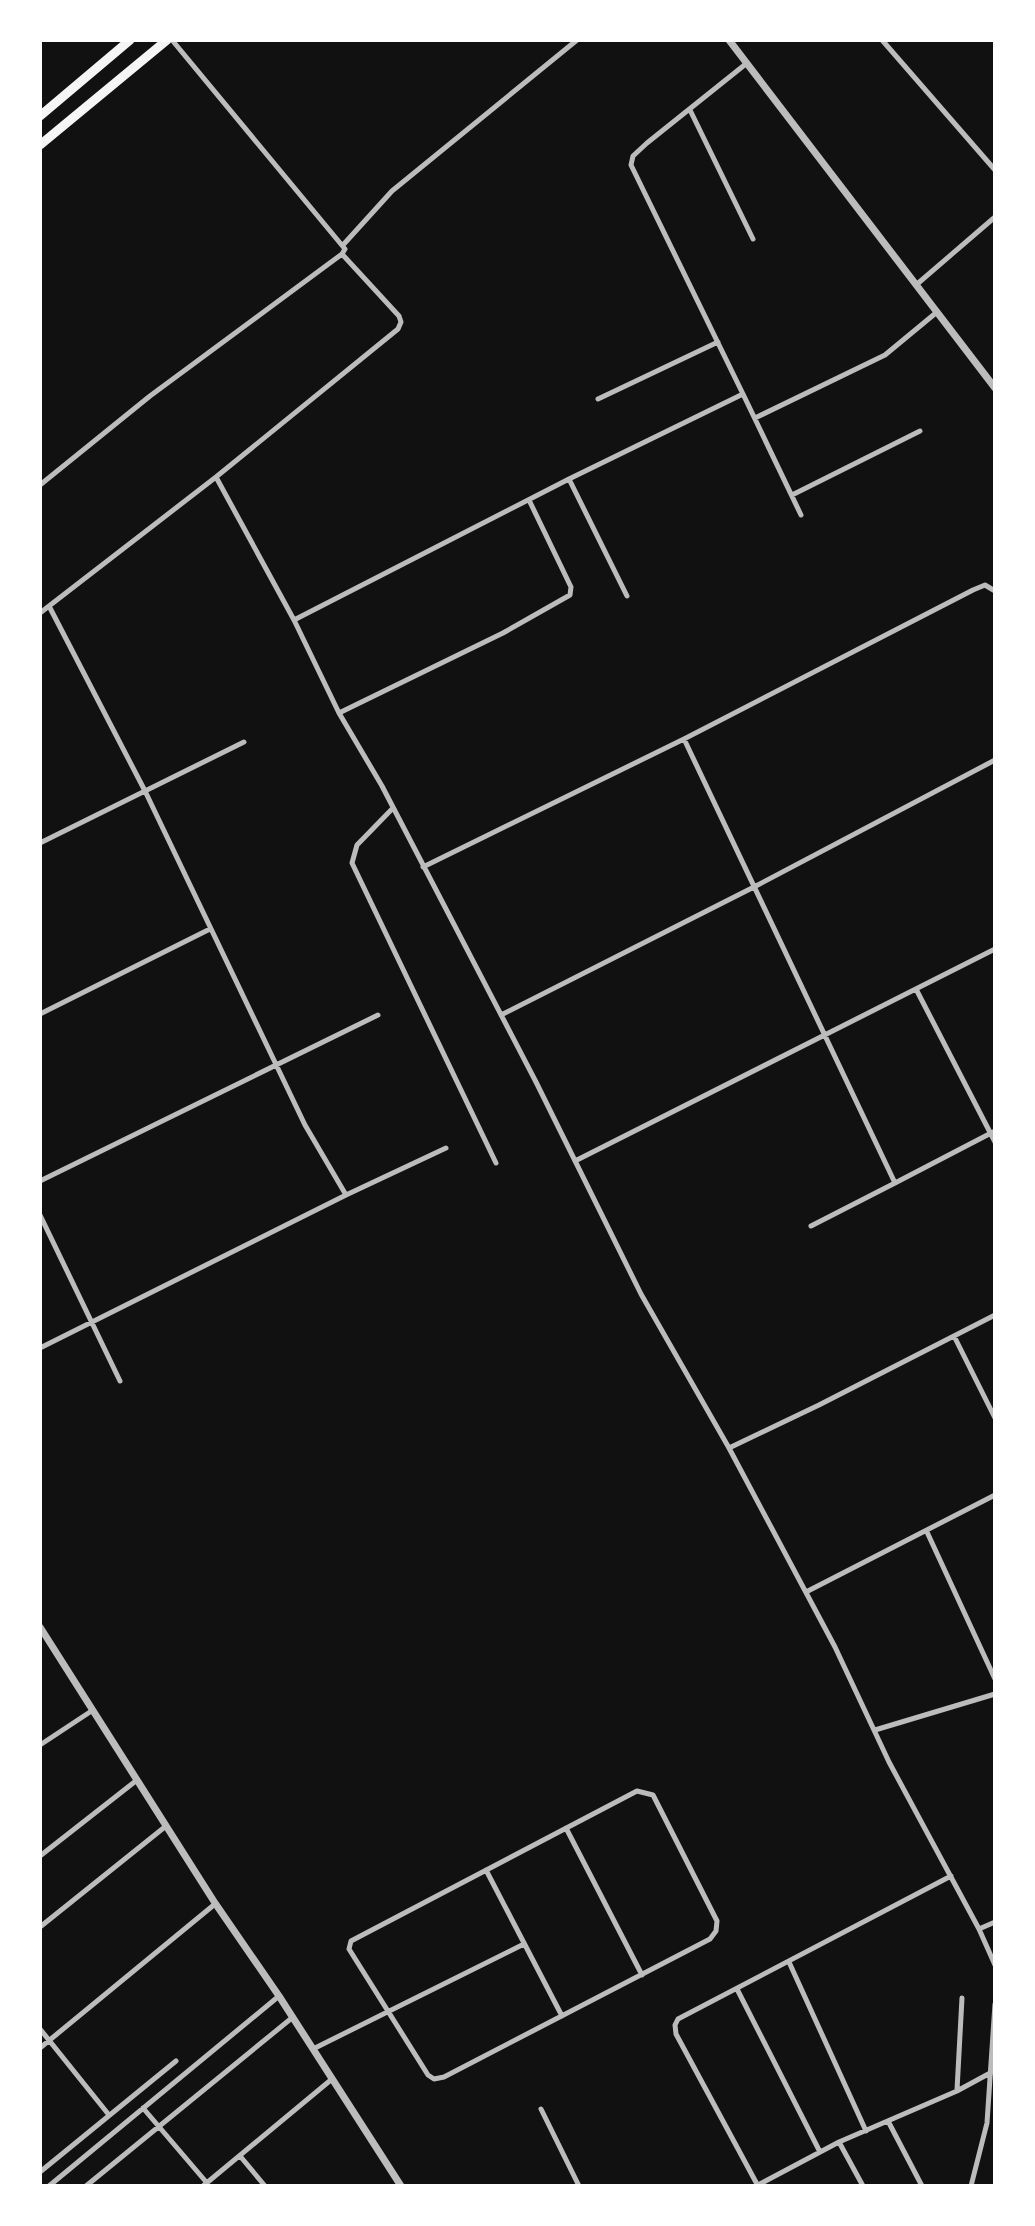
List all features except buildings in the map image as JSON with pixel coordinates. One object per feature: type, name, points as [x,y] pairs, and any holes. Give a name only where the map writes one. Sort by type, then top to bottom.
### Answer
[{"type":"highway","points":[[40,116],[130,40]]},
{"type":"highway","points":[[40,145],[170,40]]},
{"type":"street","points":[[40,485],[150,396],[345,249],[170,40]]},
{"type":"street","points":[[343,245],[392,191],[577,40]]},
{"type":"street","points":[[729,40],[995,388]]},
{"type":"street","points":[[882,40],[995,170]]},
{"type":"street","points":[[747,63],[633,156],[631,165],[801,515]]},
{"type":"street","points":[[690,110],[753,239]]},
{"type":"street","points":[[916,285],[995,217]]},
{"type":"street","points":[[40,613],[216,477],[398,329],[401,322],[399,316],[342,254]]},
{"type":"street","points":[[755,418],[885,355],[937,312]]},
{"type":"street","points":[[598,399],[718,342]]},
{"type":"street","points":[[294,620],[743,394]]},
{"type":"street","points":[[792,495],[920,431]]},
{"type":"street","points":[[216,477],[501,1015],[641,1294],[806,1592],[889,1762],[979,1929],[995,1965]]},
{"type":"street","points":[[569,479],[627,596]]},
{"type":"street","points":[[339,713],[503,633],[570,595],[571,587],[529,500]]},
{"type":"street","points":[[423,867],[684,739],[973,590],[985,585],[995,591]]},
{"type":"street","points":[[49,606],[145,791],[305,1125],[346,1195]]},
{"type":"street","points":[[684,739],[895,1183]]},
{"type":"street","points":[[40,843],[244,742]]},
{"type":"street","points":[[501,1015],[995,760]]},
{"type":"street","points":[[393,808],[357,845],[352,853],[352,863],[496,1163]]},
{"type":"street","points":[[40,1014],[210,929]]},
{"type":"street","points":[[575,1161],[995,949]]},
{"type":"street","points":[[916,989],[993,1132],[995,1142]]},
{"type":"street","points":[[40,1181],[378,1015]]},
{"type":"street","points":[[811,1226],[993,1132]]},
{"type":"street","points":[[40,1348],[446,1148]]},
{"type":"street","points":[[40,1215],[120,1381]]},
{"type":"street","points":[[729,1448],[995,1315]]},
{"type":"street","points":[[954,1336],[995,1418]]},
{"type":"street","points":[[806,1592],[994,1498]]},
{"type":"street","points":[[927,1532],[995,1679]]},
{"type":"street","points":[[40,1627],[215,1903],[293,2017],[401,2186]]},
{"type":"street","points":[[875,1730],[995,1694]]},
{"type":"street","points":[[40,1745],[93,1710]]},
{"type":"street","points":[[40,1856],[137,1780]]},
{"type":"street","points":[[637,1791],[653,1795],[717,1921],[716,1931],[710,1939],[642,1975],[444,2077],[434,2079],[428,2075],[349,1949],[351,1941],[566,1828],[637,1791]]},
{"type":"street","points":[[40,1927],[166,1826]]},
{"type":"street","points":[[566,1828],[642,1975]]},
{"type":"street","points":[[486,1870],[562,2016]]},
{"type":"street","points":[[951,1876],[678,2019],[676,2034],[758,2186],[839,2142],[957,2091],[992,2072]]},
{"type":"street","points":[[40,2048],[215,1903]]},
{"type":"street","points":[[979,1929],[995,1922]]},
{"type":"street","points":[[313,2049],[524,1944]]},
{"type":"street","points":[[789,1962],[866,2131]]},
{"type":"street","points":[[737,1989],[820,2152]]},
{"type":"street","points":[[49,2186],[279,1996]]},
{"type":"street","points":[[957,2091],[962,1998]]},
{"type":"street","points":[[971,2186],[987,2123],[995,2004]]},
{"type":"street","points":[[86,2186],[293,2017]]},
{"type":"street","points":[[40,2029],[109,2115]]},
{"type":"street","points":[[40,2172],[176,2061]]},
{"type":"street","points":[[143,2108],[205,2185],[332,2079]]},
{"type":"street","points":[[541,2109],[579,2186]]},
{"type":"street","points":[[987,2123],[995,2119]]},
{"type":"street","points":[[888,2121],[922,2186]]},
{"type":"street","points":[[839,2142],[863,2186]]},
{"type":"street","points":[[240,2156],[265,2186]]}]
